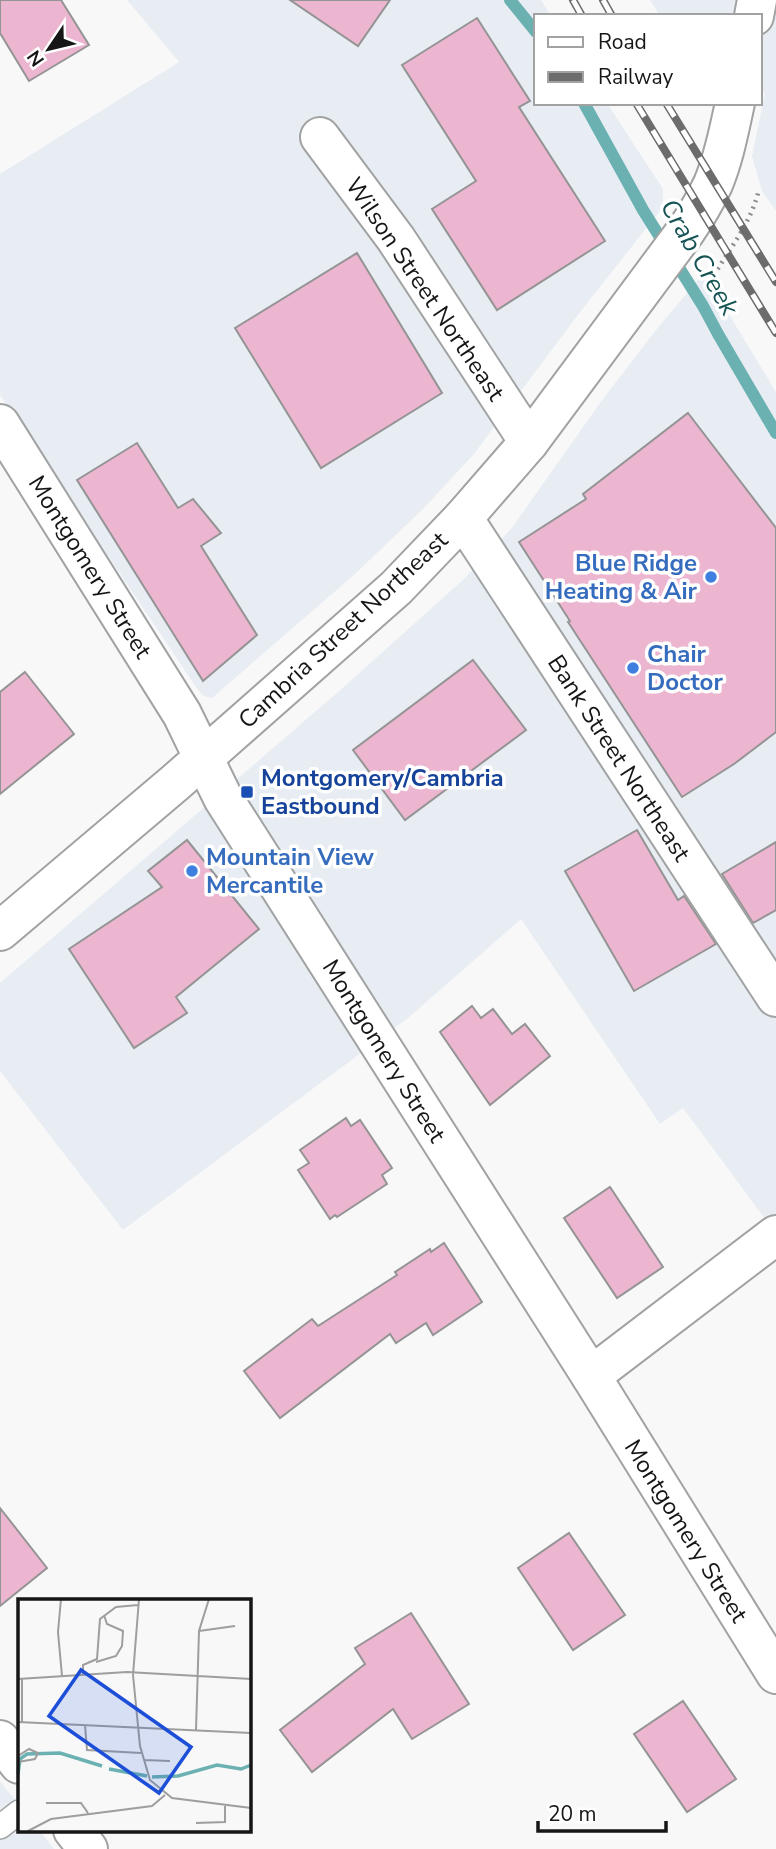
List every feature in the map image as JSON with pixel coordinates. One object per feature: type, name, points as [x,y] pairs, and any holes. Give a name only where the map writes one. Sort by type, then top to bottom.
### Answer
[{"type":"street","name":"Cambria Street Northeast","points":[[0,931],[396,588],[463,518],[529,442],[685,232],[714,182],[735,105]]},
{"type":"street","name":"Wilson Street Northeast","points":[[320,137],[396,239],[529,442]]},
{"type":"street","name":"Montgomery Street","points":[[0,424],[182,714],[223,798],[591,1376],[776,1674]]},
{"type":"street","name":"Bank Street Northeast","points":[[463,518],[776,997]]},
{"type":"street","points":[[591,1376],[776,1235]]},
{"type":"street","points":[[0,1740],[18,1763]]},
{"type":"street","points":[[75,1832],[88,1849]]},
{"type":"lane","points":[[0,1827],[18,1813]]},
{"type":"shaded area","points":[[127,0],[541,0],[550,14],[534,14],[534,105],[608,105],[663,189],[663,207],[474,454],[423,509],[355,574],[212,698],[204,696],[198,690],[0,395],[0,174],[179,62]]},
{"type":"shaded area","points":[[650,0],[776,0],[776,211],[762,191],[752,156],[765,93],[762,92],[762,14],[659,14]]},
{"type":"shaded area","points":[[704,273],[776,392],[776,1218],[769,1224],[683,1108],[660,1124],[521,919],[408,1018],[123,1230],[0,1071],[0,983],[337,693],[464,579],[511,529],[605,396]]},
{"type":"shaded area","points":[[0,1781],[18,1804],[18,1832],[41,1832],[54,1849],[0,1849]]},
{"type":"building","points":[[0,0],[61,0],[89,45],[29,81],[0,33]]},
{"type":"building","points":[[290,0],[390,0],[358,46]]},
{"type":"building","points":[[477,18],[530,101],[519,107],[605,241],[497,310],[432,209],[476,181],[402,65]]},
{"type":"building","points":[[357,253],[442,393],[321,468],[235,328]]},
{"type":"building","points":[[688,413],[776,528],[776,732],[734,764],[682,797],[519,542],[586,499],[583,494]]},
{"type":"building","points":[[137,443],[178,508],[193,499],[221,533],[201,546],[257,635],[203,681],[77,480]]},
{"type":"building","points":[[473,660],[526,730],[405,820],[353,750]]},
{"type":"building","points":[[25,672],[74,734],[0,794],[0,692]]},
{"type":"building","points":[[637,830],[678,900],[684,896],[716,944],[634,991],[565,871]]},
{"type":"building","points":[[187,840],[259,929],[176,997],[187,1013],[134,1048],[69,949],[162,887],[148,871]]},
{"type":"building","points":[[776,842],[776,910],[753,923],[722,874]]},
{"type":"building","points":[[472,1006],[481,1018],[493,1009],[512,1034],[525,1024],[550,1056],[490,1105],[440,1032]]},
{"type":"building","points":[[346,1118],[351,1126],[360,1120],[392,1168],[382,1175],[387,1184],[330,1219],[298,1170],[309,1163],[300,1150]]},
{"type":"building","points":[[610,1187],[663,1267],[617,1298],[564,1218]]},
{"type":"building","points":[[444,1243],[482,1302],[433,1335],[426,1323],[396,1343],[390,1334],[280,1418],[244,1371],[312,1319],[318,1326],[397,1275],[395,1272]]},
{"type":"building","points":[[0,1508],[47,1568],[0,1606]]},
{"type":"building","points":[[569,1533],[625,1615],[573,1650],[518,1568]]},
{"type":"building","points":[[411,1613],[469,1704],[412,1739],[393,1709],[312,1772],[280,1730],[365,1664],[355,1648]]},
{"type":"building","points":[[683,1701],[736,1779],[687,1812],[634,1734]]},
{"type":"waterway","name":"Crab Creek","points":[[510,0],[534,30]]},
{"type":"waterway","name":"Crab Creek","points":[[585,105],[643,210],[703,306],[776,433]]},
{"type":"railway","points":[[573,0],[581,14]]},
{"type":"railway","points":[[603,0],[611,14]]},
{"type":"railway","points":[[637,105],[776,333]]},
{"type":"railway","points":[[667,105],[776,282]]},
{"type":"place","name":"Blue Ridge Heating & Air","points":[[711,577]]},
{"type":"place","name":"Chair Doctor","points":[[633,668]]},
{"type":"place","name":"Montgomery/Cambria Eastbound","points":[[247,792]]},
{"type":"place","name":"Mountain View Mercantile","points":[[192,871]]}]
